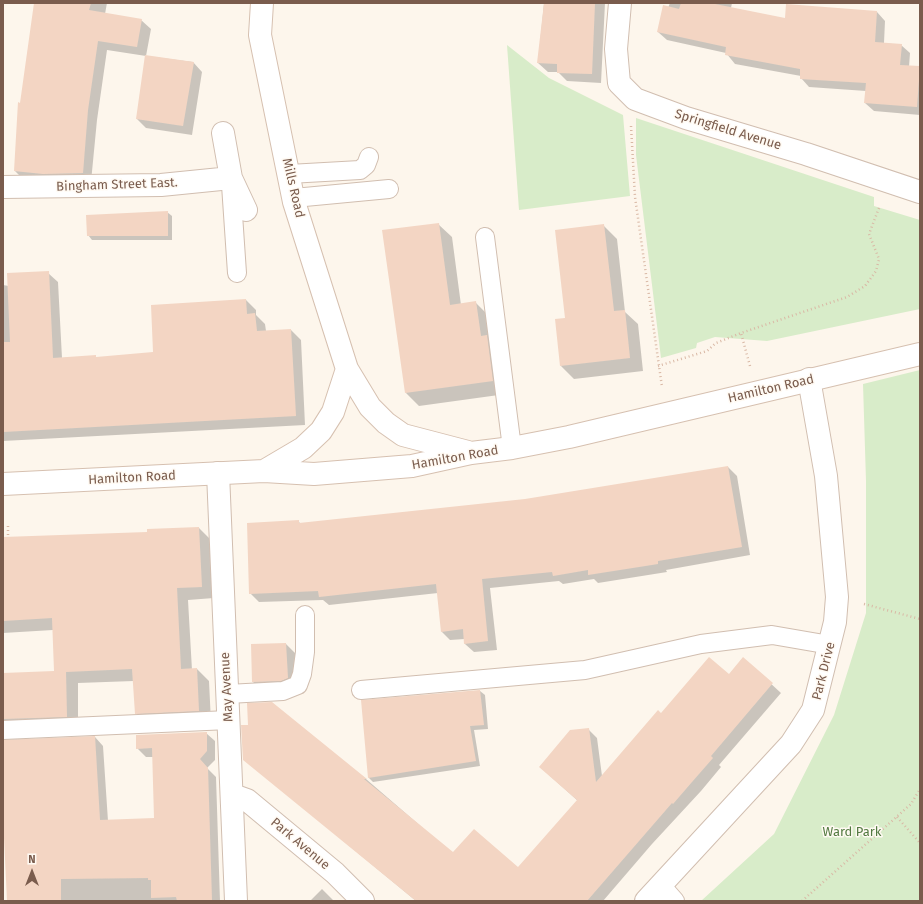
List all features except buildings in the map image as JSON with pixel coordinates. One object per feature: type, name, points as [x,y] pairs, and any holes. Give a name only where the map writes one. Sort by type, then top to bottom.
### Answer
[{"type":"street","name":"Mills Road","points":[[262,3],[260,35],[294,198],[347,369],[370,407],[403,435],[471,452]]},
{"type":"street","name":"Springfield Avenue","points":[[620,3],[616,49],[619,83],[635,99],[686,118],[806,154],[920,192]]},
{"type":"street","points":[[223,133],[231,178],[246,210]]},
{"type":"street","name":"Bingham Street East.","points":[[3,187],[162,185],[231,178]]},
{"type":"street","name":"Hamilton Road","points":[[3,484],[264,471],[314,474],[412,466],[471,452],[512,448],[569,437],[808,379],[920,354]]},
{"type":"street","points":[[264,471],[303,448],[321,431],[333,412],[347,369]]},
{"type":"street","name":"Park Drive","points":[[646,901],[791,744],[813,710],[835,622],[837,597],[826,476],[808,379]]},
{"type":"street","name":"May Avenue","points":[[218,473],[236,901]]},
{"type":"street","name":"Park Avenue","points":[[232,795],[247,800],[335,873],[362,901]]},
{"type":"lane","points":[[289,174],[360,170],[366,165],[369,157]]},
{"type":"lane","points":[[231,178],[237,272]]},
{"type":"lane","points":[[294,198],[389,189]]},
{"type":"lane","points":[[484,237],[512,448]]},
{"type":"lane","points":[[228,694],[283,691],[298,685],[302,674],[304,615]]},
{"type":"lane","points":[[361,690],[585,670],[700,644],[772,635],[830,645]]},
{"type":"lane","points":[[3,730],[229,720]]},
{"type":"lane","points":[[661,885],[675,901]]},
{"type":"path","points":[[631,126],[635,197],[666,414]]},
{"type":"path","points":[[658,366],[707,352],[716,343],[847,297],[865,286],[876,271],[879,259],[869,234],[874,224]]},
{"type":"path","points":[[741,333],[757,392]]},
{"type":"path","points":[[8,526],[8,537]]},
{"type":"path","points":[[837,597],[920,619]]},
{"type":"path","points":[[802,901],[911,804],[920,790]]},
{"type":"path","points":[[897,817],[920,843]]},
{"type":"green space","points":[[507,45],[549,78],[623,115],[630,196],[519,210]]},
{"type":"green space","points":[[636,118],[874,197],[874,206],[920,220],[920,309],[767,341],[715,337],[697,343],[696,348],[661,358],[636,155]]},
{"type":"green space","name":"Ward Park","points":[[920,370],[920,901],[701,901],[774,834],[834,715],[866,613],[866,481],[863,384]]}]
